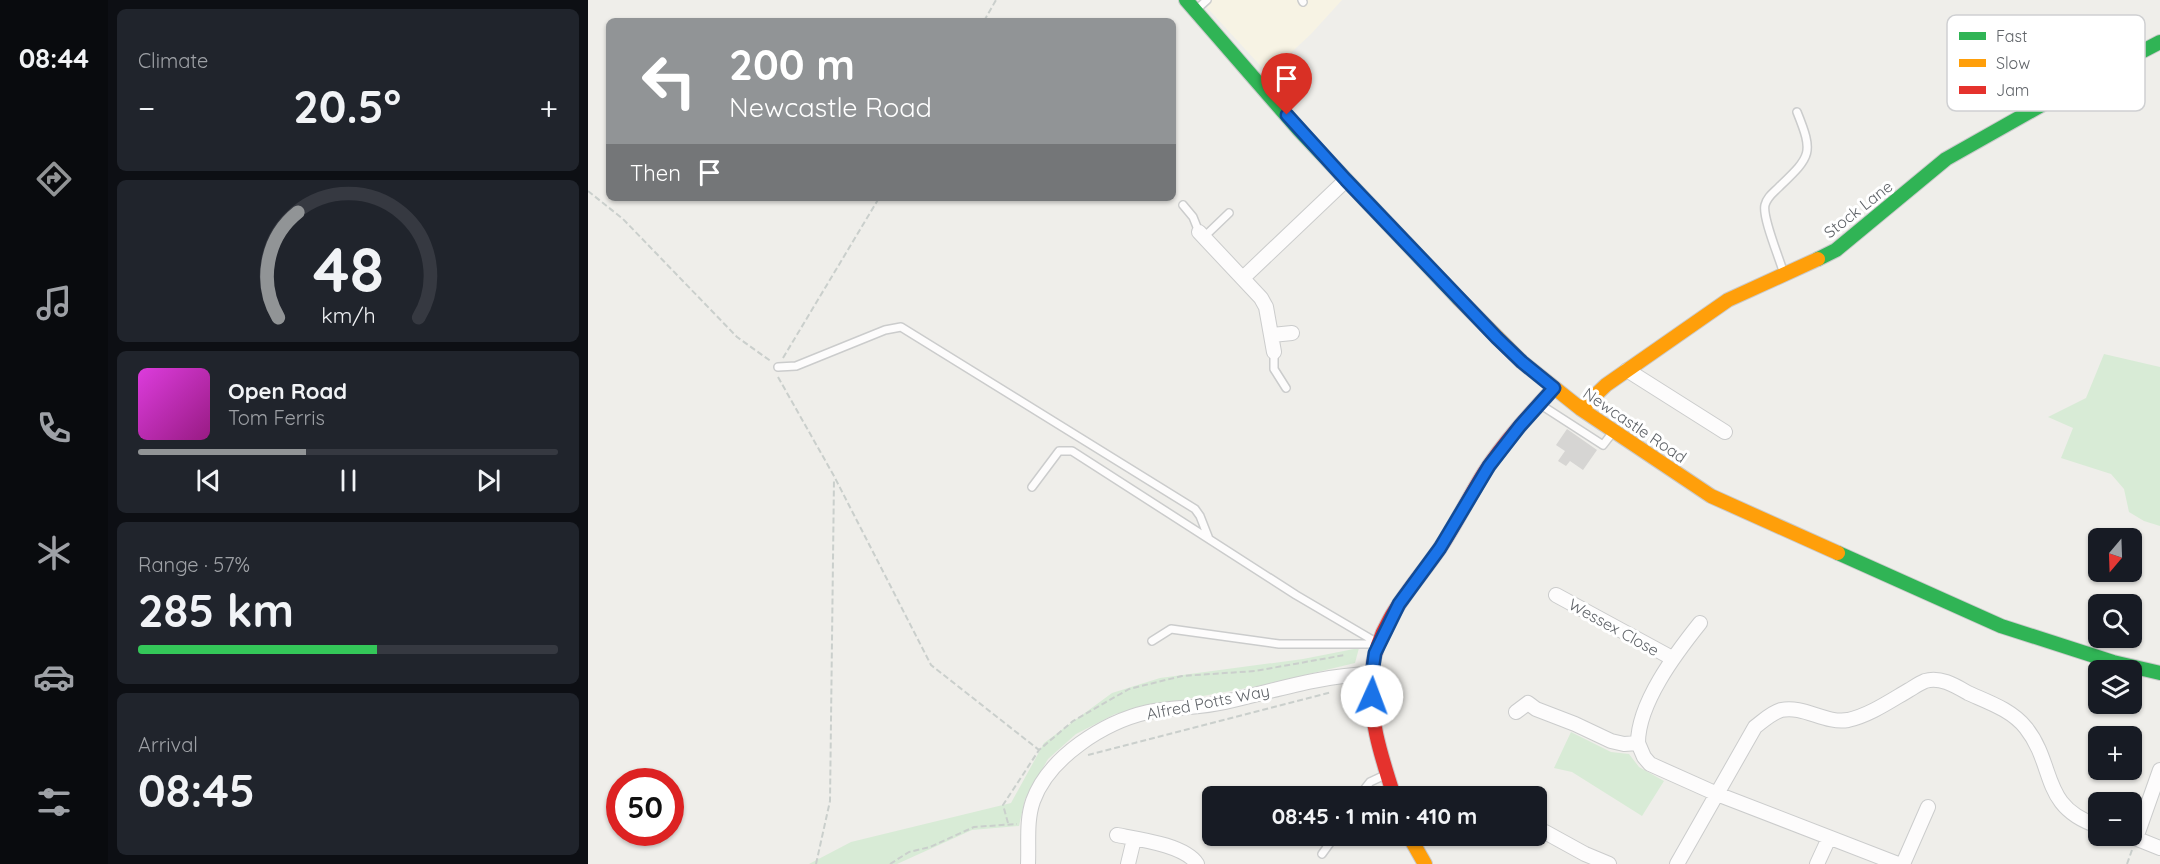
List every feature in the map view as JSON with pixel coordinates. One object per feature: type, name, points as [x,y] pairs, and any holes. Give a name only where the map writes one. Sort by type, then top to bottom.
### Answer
[{"type":"main road","name":"Newcastle Road","points":[[1190,5],[1230,54],[1346,180],[1497,338],[1554,388],[1613,432],[1712,496],[2001,626],[2113,663],[2160,673]]},
{"type":"main road","name":"Stock Lane","points":[[2145,50],[2160,42]]},
{"type":"main road","name":"Stock Lane","points":[[1581,409],[1596,393],[1627,370],[1728,300],[1836,250],[1946,159],[2031,111]]},
{"type":"main road","points":[[1391,786],[1376,729],[1372,696],[1372,674],[1376,648],[1399,604],[1440,548],[1489,466],[1554,388]]},
{"type":"main road","points":[[1415,846],[1425,864]]},
{"type":"street","points":[[1243,278],[1346,180]]},
{"type":"street","points":[[1202,234],[1262,298],[1266,307],[1274,352]]},
{"type":"street","points":[[1272,335],[1292,333]]},
{"type":"street","points":[[1627,370],[1725,432]]},
{"type":"street","name":"Wessex Close","points":[[1556,595],[1672,658]]},
{"type":"street","name":"Wessex Close","points":[[1638,743],[1640,721],[1672,658],[1700,623]]},
{"type":"street","name":"Alfred Potts Way","points":[[1028,864],[1029,824],[1033,801],[1046,778],[1082,742],[1105,728],[1147,713],[1222,703],[1305,682],[1353,674],[1372,674]]},
{"type":"street","points":[[1677,864],[1755,727],[1769,716],[1782,710],[1796,710],[1831,721],[1846,720],[1863,716],[1926,680],[1945,681],[2007,712],[2025,726],[2056,796],[2067,810],[2088,823]]},
{"type":"street","points":[[1516,712],[1528,703],[1536,709],[1611,741],[1624,744],[1638,743],[1650,764],[1717,794],[1898,864]]},
{"type":"street","points":[[2142,815],[2160,770]]},
{"type":"street","points":[[1904,864],[1928,807]]},
{"type":"street","points":[[1547,833],[1585,855],[1609,864]]},
{"type":"street","points":[[1117,835],[1185,853],[1197,864]]},
{"type":"street","points":[[1128,864],[1134,838]]},
{"type":"street","points":[[1817,864],[1829,838]]},
{"type":"street","points":[[2142,841],[2160,848]]},
{"type":"lane","points":[[1190,5],[1207,0]]},
{"type":"lane","points":[[1784,274],[1766,221],[1764,207],[1768,198],[1800,168],[1806,156],[1809,141],[1797,112]]},
{"type":"lane","points":[[1183,206],[1193,217],[1202,234],[1229,213]]},
{"type":"lane","points":[[778,367],[796,366],[885,330],[901,327],[1195,509],[1209,539]]},
{"type":"lane","points":[[1274,352],[1274,369],[1286,388]]},
{"type":"lane","points":[[1539,404],[1603,445],[1613,432]]},
{"type":"lane","points":[[1032,488],[1059,451],[1072,451],[1376,648]]},
{"type":"lane","points":[[1152,642],[1171,629],[1279,644],[1376,648]]},
{"type":"lane","points":[[1367,786],[1370,782],[1387,774]]},
{"type":"lane","points":[[1322,854],[1328,846]]},
{"type":"path","points":[[986,18],[996,0]]},
{"type":"path","points":[[588,191],[623,219],[737,337],[778,367]]},
{"type":"path","points":[[877,201],[778,367],[778,378],[834,476],[931,665],[1039,750]]},
{"type":"path","points":[[816,864],[830,801],[834,476]]},
{"type":"path","points":[[1008,823],[1003,805],[1039,750],[1073,721],[1130,689],[1182,676],[1255,671],[1376,648]]},
{"type":"path","points":[[1062,760],[1078,758],[1339,690]]},
{"type":"path","points":[[890,864],[909,852],[930,847],[974,827],[1008,823],[1029,824]]},
{"type":"shaded area","points":[[1200,0],[1342,0],[1311,34],[1268,74]]},
{"type":"green space","points":[[2104,354],[2160,367],[2160,526],[2144,521],[2129,512],[2124,489],[2111,474],[2061,458],[2073,428],[2048,417],[2086,398]]},
{"type":"green space","points":[[1359,648],[1355,663],[1263,685],[1115,714],[1076,734],[1048,759],[1025,799],[1019,826],[972,830],[897,864],[809,864],[851,842],[1011,803],[1044,743],[1112,693],[1160,678],[1303,659]]},
{"type":"green space","points":[[1571,732],[1611,752],[1629,754],[1639,767],[1664,781],[1642,816],[1572,772],[1554,768]]},
{"type":"building","points":[[1567,429],[1597,450],[1583,470],[1570,461],[1566,466],[1558,461],[1565,451],[1556,445]]},
{"type":"traffic: fast","points":[[1186,0],[1299,130],[1459,299]]},
{"type":"traffic: fast","points":[[2145,50],[2160,42]]},
{"type":"traffic: fast","points":[[1818,259],[1836,250],[1946,159],[2031,111]]},
{"type":"traffic: fast","points":[[1838,553],[2001,626],[2113,662],[2160,673]]},
{"type":"traffic: slow","points":[[1581,409],[1606,385],[1728,300],[1818,259]]},
{"type":"traffic: slow","points":[[1459,299],[1522,362],[1581,409],[1711,496],[1838,553]]},
{"type":"traffic: slow","points":[[1415,846],[1425,864]]},
{"type":"traffic: jam","points":[[1391,786],[1380,750],[1372,703],[1372,671],[1381,636],[1398,605],[1446,539],[1478,482],[1517,429],[1554,388]]},
{"type":"route","points":[[1287,115],[1497,338],[1554,388],[1489,466],[1440,548],[1399,604],[1375,653],[1372,696]]}]
